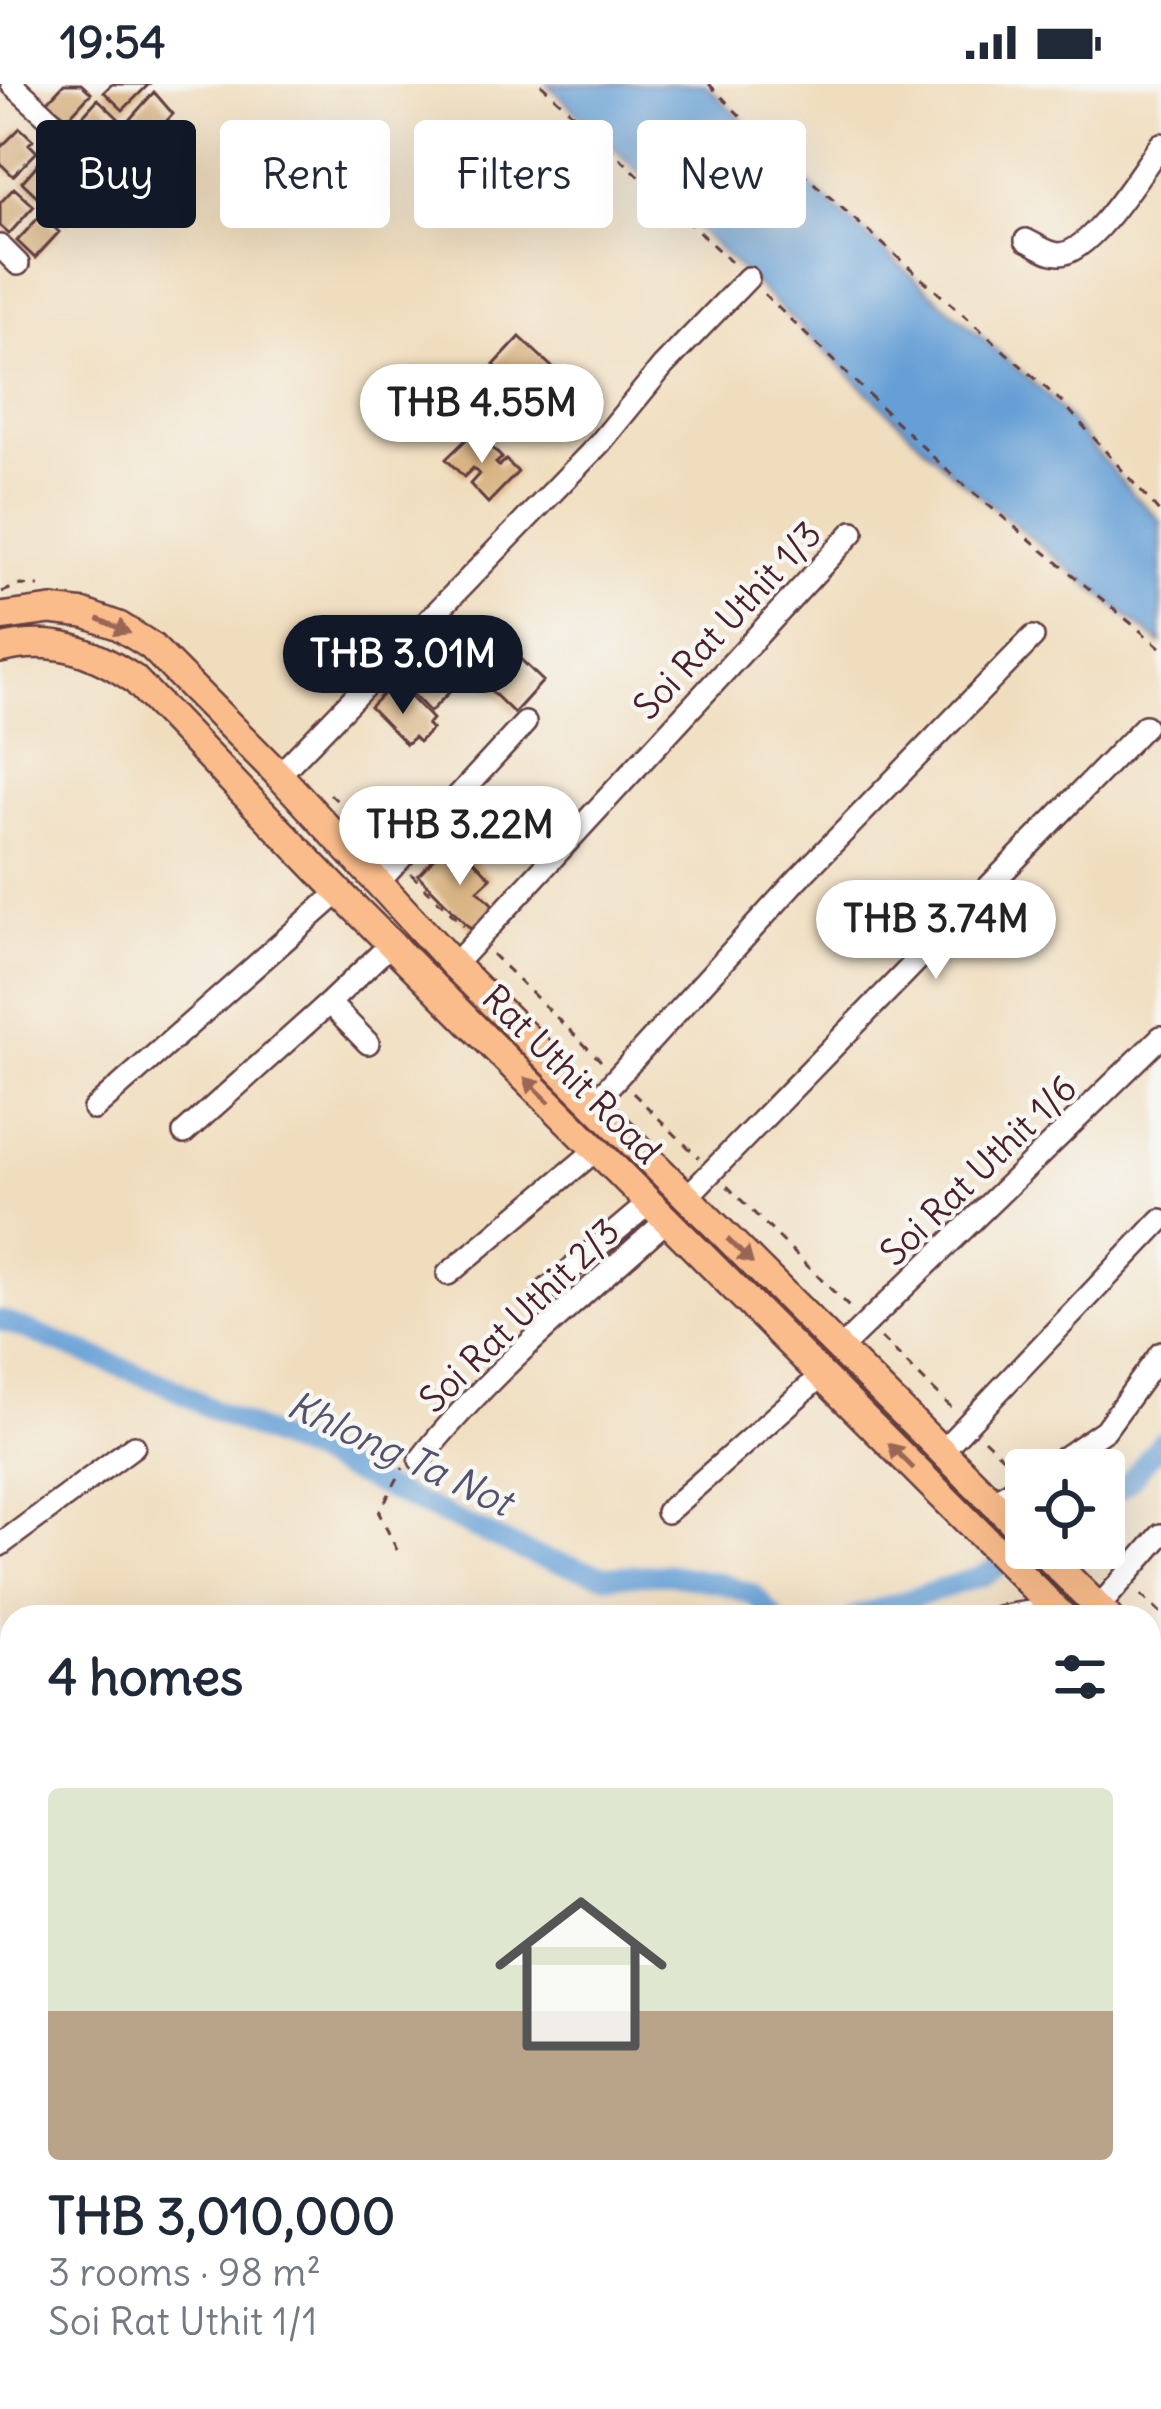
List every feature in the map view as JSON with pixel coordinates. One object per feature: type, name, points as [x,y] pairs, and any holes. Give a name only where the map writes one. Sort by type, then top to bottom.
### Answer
[{"type":"main road","name":"Rat Uthit Road","points":[[0,617],[51,610],[85,614],[119,626],[151,646],[279,775],[389,872],[454,965],[1005,1515]]},
{"type":"main road","name":"Rat Uthit Road","points":[[0,649],[33,642],[65,645],[96,654],[134,679],[339,892],[1051,1605]]},
{"type":"main road","points":[[1061,1569],[1096,1605]]},
{"type":"street","points":[[12,84],[51,120]]},
{"type":"street","points":[[1026,240],[1054,255],[1075,252],[1106,219],[1161,144]]},
{"type":"street","points":[[0,246],[17,264]]},
{"type":"street","points":[[279,775],[600,443],[663,366],[748,278]]},
{"type":"street","name":"Soi Rat Uthit 1/3","points":[[454,965],[853,532]]},
{"type":"street","points":[[592,1105],[795,882],[1033,637]]},
{"type":"street","points":[[389,872],[525,723]]},
{"type":"street","points":[[686,1198],[1145,726]]},
{"type":"street","points":[[94,1109],[339,892]]},
{"type":"street","points":[[184,1132],[392,943]]},
{"type":"street","points":[[329,1003],[368,1043]]},
{"type":"street","name":"Soi Rat Uthit 1/6","points":[[840,1349],[1161,1037]]},
{"type":"street","points":[[448,1274],[596,1150]]},
{"type":"street","points":[[544,1292],[658,1211]]},
{"type":"street","name":"Soi Rat Uthit 2/3","points":[[412,1463],[658,1211]]},
{"type":"street","points":[[942,1451],[1161,1220]]},
{"type":"street","points":[[1077,1449],[1105,1430],[1161,1354]]},
{"type":"street","points":[[667,1512],[822,1376]]},
{"type":"street","points":[[0,1545],[134,1446]]},
{"type":"street","points":[[1108,1605],[1161,1534]]},
{"type":"path","points":[[541,84],[940,465],[1161,648]]},
{"type":"path","points":[[709,84],[1063,404],[1161,514]]},
{"type":"path","points":[[0,592],[20,585],[39,586]]},
{"type":"path","points":[[330,794],[389,872],[478,939],[1005,1460]]},
{"type":"path","points":[[397,1550],[380,1514],[412,1463]]},
{"type":"water","points":[[547,84],[705,84],[743,120],[637,120],[637,170],[613,147],[613,120],[584,120]]},
{"type":"water","points":[[806,181],[1048,396],[1161,521],[1161,644],[953,474],[697,228],[806,228]]},
{"type":"building","points":[[64,84],[81,84],[91,93],[68,118],[47,102]]},
{"type":"building","points":[[112,84],[149,84],[123,110],[104,92]]},
{"type":"building","points":[[154,92],[173,114],[168,120],[130,119]]},
{"type":"building","points":[[98,99],[118,118],[116,120],[79,120]]},
{"type":"building","points":[[20,128],[33,140],[29,144],[36,153],[13,176],[0,163],[0,148]]},
{"type":"building","points":[[36,166],[36,195],[22,182]]},
{"type":"building","points":[[14,188],[34,206],[9,234],[0,226],[0,203]]},
{"type":"building","points":[[36,220],[36,228],[59,232],[35,258],[17,241]]},
{"type":"building","points":[[520,337],[586,399],[560,427],[494,365]]},
{"type":"building","points":[[475,431],[502,458],[496,463],[499,466],[506,460],[518,472],[488,503],[470,484],[479,474],[473,468],[464,477],[446,459]]},
{"type":"building","points":[[452,615],[487,646],[472,663],[437,632]]},
{"type":"building","points":[[434,645],[466,675],[430,712],[409,690],[430,668],[421,659]]},
{"type":"building","points":[[512,651],[543,681],[514,713],[483,683]]},
{"type":"building","points":[[386,691],[399,704],[409,695],[432,719],[427,725],[432,729],[419,742],[414,737],[406,744],[370,707]]},
{"type":"building","points":[[442,850],[457,866],[469,855],[491,878],[478,890],[497,909],[474,932],[418,875]]},
{"type":"waterway","name":"Khlong Ta Not","points":[[0,1320],[170,1386],[535,1556],[606,1576],[669,1574],[719,1583],[754,1595],[763,1605]]},
{"type":"waterway","name":"Khlong Ta Not","points":[[1125,1485],[1161,1442]]},
{"type":"waterway","name":"Khlong Ta Not","points":[[891,1605],[985,1575],[1005,1563]]}]
